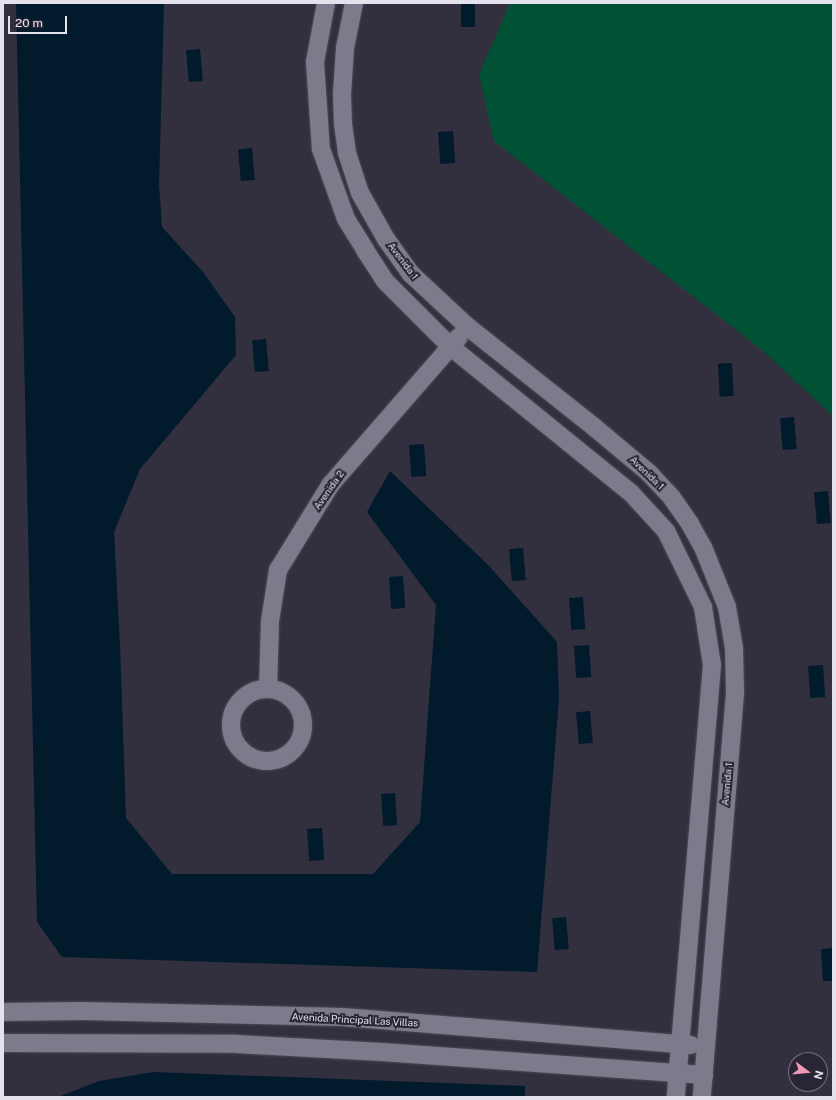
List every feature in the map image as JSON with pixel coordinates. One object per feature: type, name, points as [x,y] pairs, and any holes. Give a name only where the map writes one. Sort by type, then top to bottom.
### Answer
[{"type":"street","points":[[326,3],[315,62],[321,148],[346,219],[384,281],[451,346],[630,493],[666,531],[703,607],[712,665],[676,1097]]},
{"type":"street","name":"Avenida 1","points":[[354,3],[345,48],[342,94],[343,124],[347,153],[360,193],[386,239],[410,274],[468,327],[594,427],[649,473],[672,498],[690,524],[703,547],[727,607],[734,648],[735,693],[702,1097]]},
{"type":"street","name":"Avenida 2","points":[[268,689],[270,621],[278,570],[331,484],[468,327]]},
{"type":"street","points":[[268,689],[279,691],[288,695],[298,707],[303,722],[299,742],[293,750],[285,757],[276,761],[265,762],[246,756],[238,748],[232,734],[231,719],[234,709],[248,694],[258,690],[268,689]]},
{"type":"street","name":"Avenida Principal Las Villas","points":[[3,1012],[83,1011],[343,1017],[706,1046]]},
{"type":"street","points":[[3,1044],[245,1045],[397,1052],[704,1075]]},
{"type":"green space","points":[[510,3],[833,3],[833,416],[763,351],[494,141],[479,75]]},
{"type":"water","points":[[16,3],[164,3],[159,184],[162,227],[203,272],[235,317],[236,355],[140,469],[114,532],[120,645],[126,818],[172,874],[373,874],[420,822],[436,605],[367,512],[390,471],[488,565],[557,642],[559,699],[537,972],[62,957],[37,922]]},
{"type":"water","points":[[461,3],[475,3],[475,27],[461,27]]},
{"type":"water","points":[[200,49],[203,81],[189,82],[186,50]]},
{"type":"water","points":[[453,131],[455,163],[440,164],[438,132]]},
{"type":"water","points":[[252,148],[255,180],[241,181],[238,149]]},
{"type":"water","points":[[266,339],[269,371],[255,372],[252,340]]},
{"type":"water","points":[[732,363],[734,396],[720,397],[718,364]]},
{"type":"water","points":[[794,417],[797,449],[783,450],[780,418]]},
{"type":"water","points":[[424,444],[426,476],[411,477],[409,445]]},
{"type":"water","points":[[828,491],[831,523],[817,524],[814,492]]},
{"type":"water","points":[[523,548],[526,580],[512,581],[509,549]]},
{"type":"water","points":[[403,576],[405,608],[391,609],[389,577]]},
{"type":"water","points":[[583,597],[585,629],[571,630],[569,598]]},
{"type":"water","points":[[589,645],[591,677],[576,678],[574,646]]},
{"type":"water","points":[[823,665],[825,697],[810,698],[808,666]]},
{"type":"water","points":[[590,711],[593,743],[579,744],[576,712]]},
{"type":"water","points":[[395,793],[397,825],[383,826],[381,794]]},
{"type":"water","points":[[322,828],[324,860],[309,861],[307,829]]},
{"type":"water","points":[[566,917],[569,949],[555,950],[552,918]]},
{"type":"water","points":[[833,948],[833,981],[823,981],[821,949]]},
{"type":"water","points":[[153,1072],[525,1086],[525,1097],[58,1097],[99,1081]]}]
